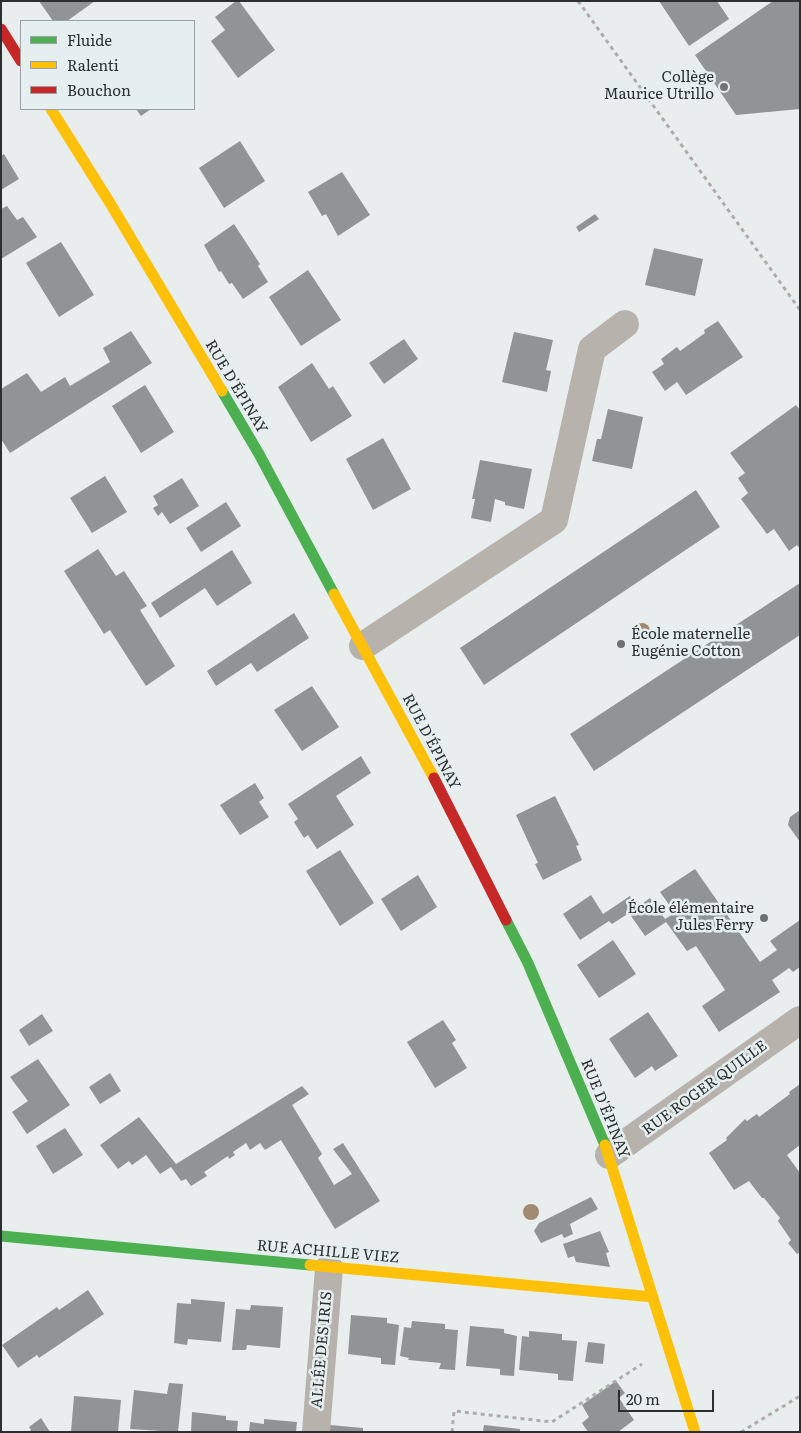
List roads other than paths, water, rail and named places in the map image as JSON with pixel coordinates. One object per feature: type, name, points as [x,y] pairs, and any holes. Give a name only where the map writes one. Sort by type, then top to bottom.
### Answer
[{"type":"main road","points":[[1,29],[20,59]]},
{"type":"main road","name":"RUE D'ÉPINAY","points":[[52,110],[110,203],[259,454],[452,812],[528,963],[609,1155],[695,1432]]},
{"type":"main road","name":"RUE ACHILLE VIEZ","points":[[1,1236],[329,1268],[653,1296]]},
{"type":"street","points":[[363,646],[554,520],[592,349],[625,324]]},
{"type":"street","name":"RUE ROGER QUILLE","points":[[609,1155],[800,1020]]},
{"type":"street","name":"ALLÉE DES IRIS","points":[[316,1432],[329,1268]]},
{"type":"place","name":"Collège Maurice Utrillo","points":[[724,87]]},
{"type":"place","name":"École maternelle Eugénie Cotton","points":[[621,644]]},
{"type":"place","name":"École élémentaire Jules Ferry","points":[[764,918]]}]
